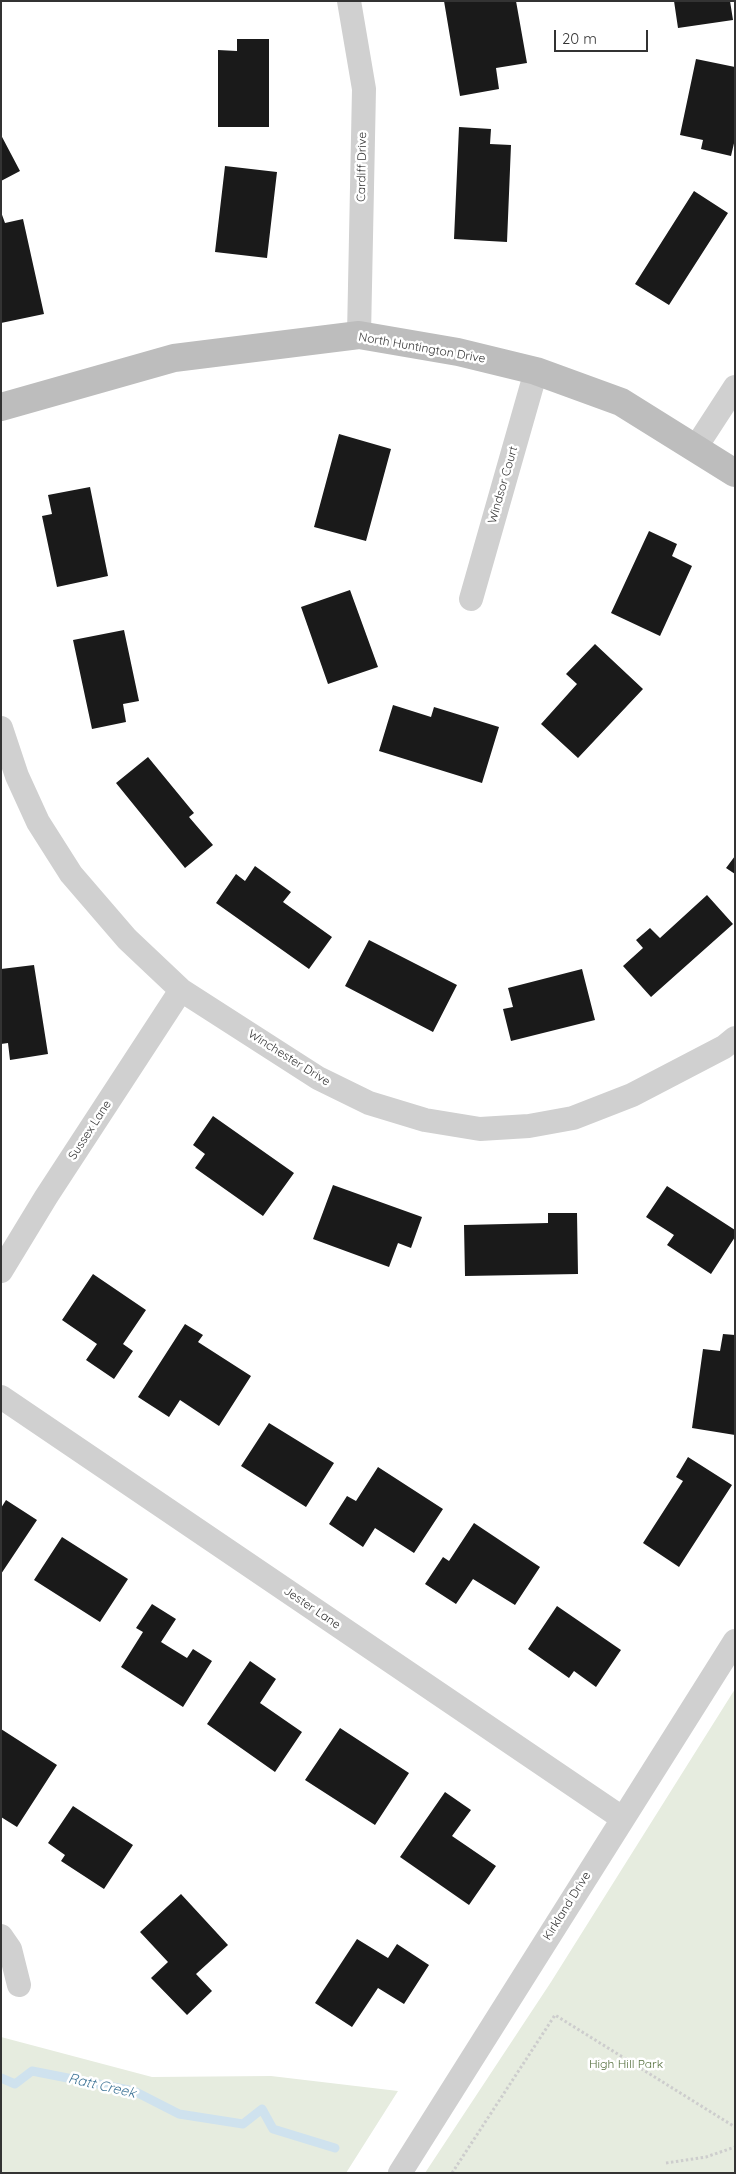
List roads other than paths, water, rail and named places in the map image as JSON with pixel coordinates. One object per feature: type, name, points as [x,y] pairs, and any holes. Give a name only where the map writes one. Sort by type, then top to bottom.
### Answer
[{"type":"street","name":"Cardiff Drive","points":[[349,1],[364,89],[359,335]]},
{"type":"street","name":"North Huntington Drive","points":[[1,407],[174,358],[359,335],[458,352],[536,371],[621,402],[735,473]]},
{"type":"street","name":"Windsor Court","points":[[471,599],[536,371]]},
{"type":"street","points":[[696,447],[735,387]]},
{"type":"street","name":"Winchester Drive","points":[[1,728],[17,776],[38,822],[71,874],[126,939],[181,990],[318,1078],[369,1103],[425,1120],[480,1129],[529,1126],[573,1118],[632,1096],[731,1049]]},
{"type":"street","name":"Sussex Lane","points":[[1,1271],[181,990]]},
{"type":"street","name":"Jester Lane","points":[[1,1397],[622,1818]]},
{"type":"street","name":"Kirkland Drive","points":[[400,2173],[735,1641]]},
{"type":"street","points":[[1,1936],[10,1949],[19,1985]]},
{"type":"waterway","name":"Ratt Creek","points":[[1,2078],[15,2084],[32,2071],[134,2091],[179,2114],[243,2124],[262,2109],[273,2129],[335,2148]]},
{"type":"park label","name":"High Hill Park","points":[[626,2064]]}]
